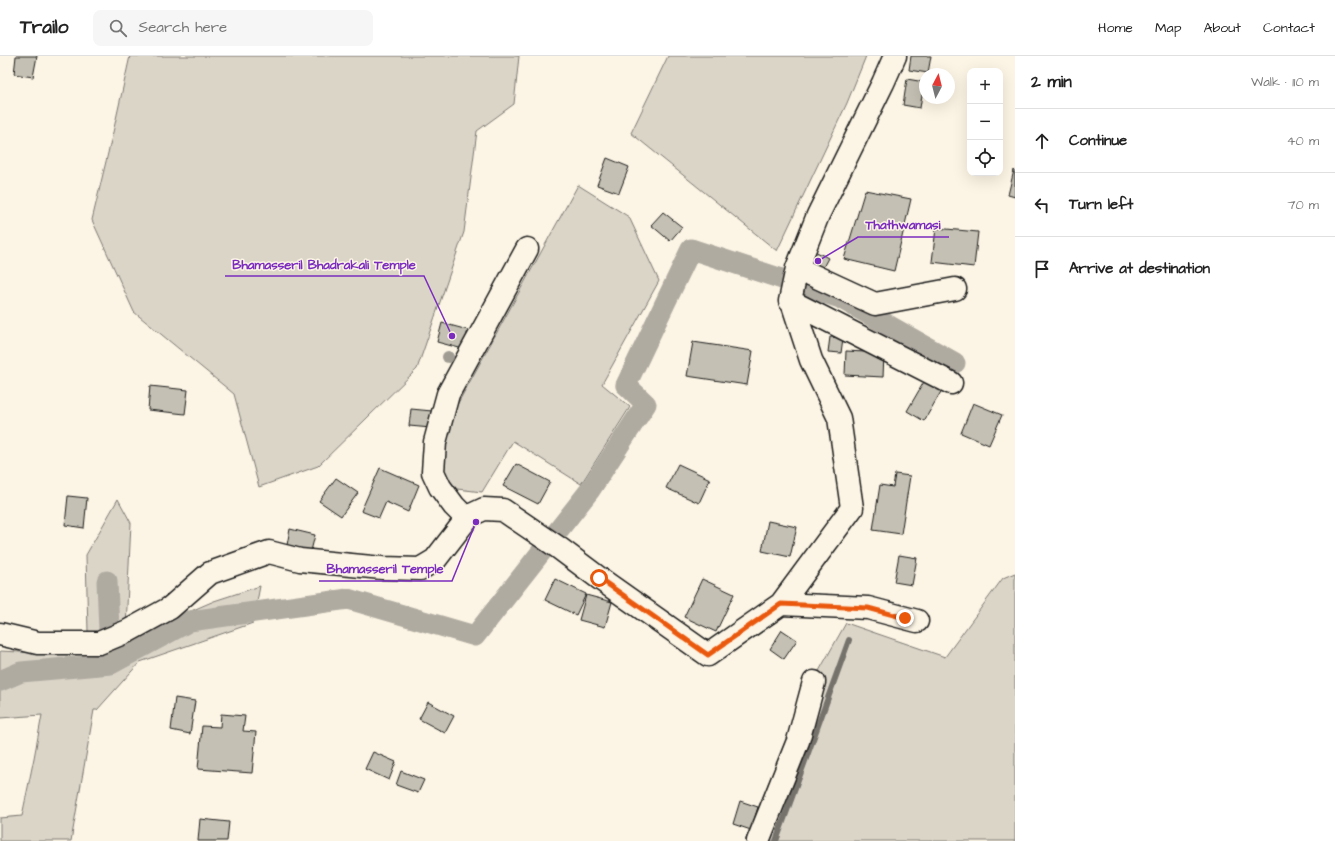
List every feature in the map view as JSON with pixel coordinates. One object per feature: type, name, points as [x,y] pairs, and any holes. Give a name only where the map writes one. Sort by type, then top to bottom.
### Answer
[{"type":"street","points":[[0,634],[38,643],[98,643],[128,631],[170,608],[210,573],[269,552],[300,560],[382,568],[420,569],[435,560],[469,516],[484,509],[503,510],[559,548],[708,655],[781,604],[852,508],[839,418],[811,360],[793,305],[794,284],[818,215],[895,56]]},
{"type":"street","points":[[467,519],[454,506],[440,487],[433,472],[435,442],[448,394],[527,248]]},
{"type":"street","points":[[794,284],[875,304],[955,289]]},
{"type":"street","points":[[794,284],[951,383]]},
{"type":"street","points":[[781,604],[868,608],[917,622]]},
{"type":"street","points":[[758,841],[798,741],[814,682]]},
{"type":"shaded area","points":[[130,56],[519,56],[514,104],[477,131],[464,232],[417,369],[318,466],[259,487],[234,394],[134,312],[92,220]]},
{"type":"shaded area","points":[[668,56],[866,56],[847,103],[777,251],[631,133]]},
{"type":"shaded area","points":[[578,185],[629,217],[659,281],[602,384],[630,407],[581,484],[513,441],[482,492],[449,488],[441,455],[452,414]]},
{"type":"shaded area","points":[[118,499],[131,523],[126,627],[98,637],[88,632],[86,555]]},
{"type":"shaded area","points":[[1015,573],[1015,841],[745,841],[801,703],[846,623],[945,657],[1003,578]]},
{"type":"shaded area","points":[[260,586],[253,623],[140,662],[97,710],[94,710],[71,841],[0,841],[0,818],[22,816],[42,715],[0,718],[0,651],[64,654],[123,645],[156,632],[184,614],[214,601]]},
{"type":"building","points":[[16,56],[37,56],[33,77],[14,74]]},
{"type":"building","points":[[911,56],[931,56],[929,68],[919,68],[919,72],[909,70]]},
{"type":"building","points":[[907,79],[919,81],[920,108],[903,105]]},
{"type":"building","points":[[607,158],[629,167],[619,193],[597,185]]},
{"type":"building","points":[[1014,170],[1015,171],[1015,197],[1008,195]]},
{"type":"building","points":[[865,190],[911,199],[894,271],[844,259]]},
{"type":"building","points":[[663,212],[682,227],[670,241],[651,225]]},
{"type":"building","points":[[936,228],[978,232],[974,267],[932,262]]},
{"type":"building","points":[[813,250],[828,258],[821,271],[807,264]]},
{"type":"building","points":[[442,323],[468,330],[463,349],[437,342]]},
{"type":"building","points":[[830,337],[843,338],[841,353],[828,352]]},
{"type":"building","points":[[693,342],[753,351],[747,385],[687,376]]},
{"type":"building","points":[[846,351],[884,353],[883,377],[845,375]]},
{"type":"building","points":[[925,380],[942,390],[924,421],[907,411]]},
{"type":"building","points":[[150,386],[188,390],[185,414],[148,410]]},
{"type":"building","points":[[973,403],[1002,415],[989,445],[961,433]]},
{"type":"building","points":[[411,409],[432,411],[431,428],[409,426]]},
{"type":"building","points":[[516,464],[550,482],[538,504],[503,486]]},
{"type":"building","points":[[678,464],[710,479],[699,503],[666,488]]},
{"type":"building","points":[[380,468],[419,485],[408,512],[386,502],[379,518],[361,511]]},
{"type":"building","points":[[895,474],[910,476],[901,534],[873,530],[880,485],[893,487]]},
{"type":"building","points":[[336,478],[358,493],[341,516],[319,501]]},
{"type":"building","points":[[68,496],[87,498],[84,528],[65,525]]},
{"type":"building","points":[[768,521],[797,527],[790,557],[762,551]]},
{"type":"building","points":[[290,529],[315,535],[311,551],[287,545]]},
{"type":"building","points":[[899,555],[917,558],[912,585],[894,582]]},
{"type":"building","points":[[555,579],[586,594],[576,615],[545,600]]},
{"type":"building","points":[[702,579],[734,594],[716,632],[684,617]]},
{"type":"building","points":[[586,595],[612,602],[605,627],[579,620]]},
{"type":"building","points":[[782,630],[797,640],[784,659],[770,649]]},
{"type":"building","points":[[175,698],[195,701],[190,734],[171,730]]},
{"type":"building","points":[[428,702],[454,716],[445,733],[419,719]]},
{"type":"building","points":[[221,714],[245,716],[243,731],[256,732],[252,773],[198,769],[202,726],[220,727]]},
{"type":"building","points":[[373,752],[396,762],[389,780],[365,769]]},
{"type":"building","points":[[401,771],[424,780],[418,793],[396,785]]},
{"type":"building","points":[[740,801],[758,807],[751,830],[733,824]]},
{"type":"building","points":[[200,819],[229,822],[227,841],[198,841]]},
{"type":"waterway","points":[[0,681],[21,672],[111,664],[190,621],[348,599],[475,636],[590,490],[646,404],[626,385],[691,249],[840,298],[955,363]]},
{"type":"waterway","points":[[107,581],[110,656]]},
{"type":"waterway","points":[[776,841],[849,640]]},
{"type":"place","name":"Thathwamasi","points":[[818,261]]},
{"type":"place","name":"Bhamasseril Bhadrakali Temple","points":[[452,336]]},
{"type":"place","name":"Bhamasseril Temple","points":[[476,522]]},
{"type":"route","points":[[599,578],[708,655],[781,604],[868,608],[905,618]]}]
